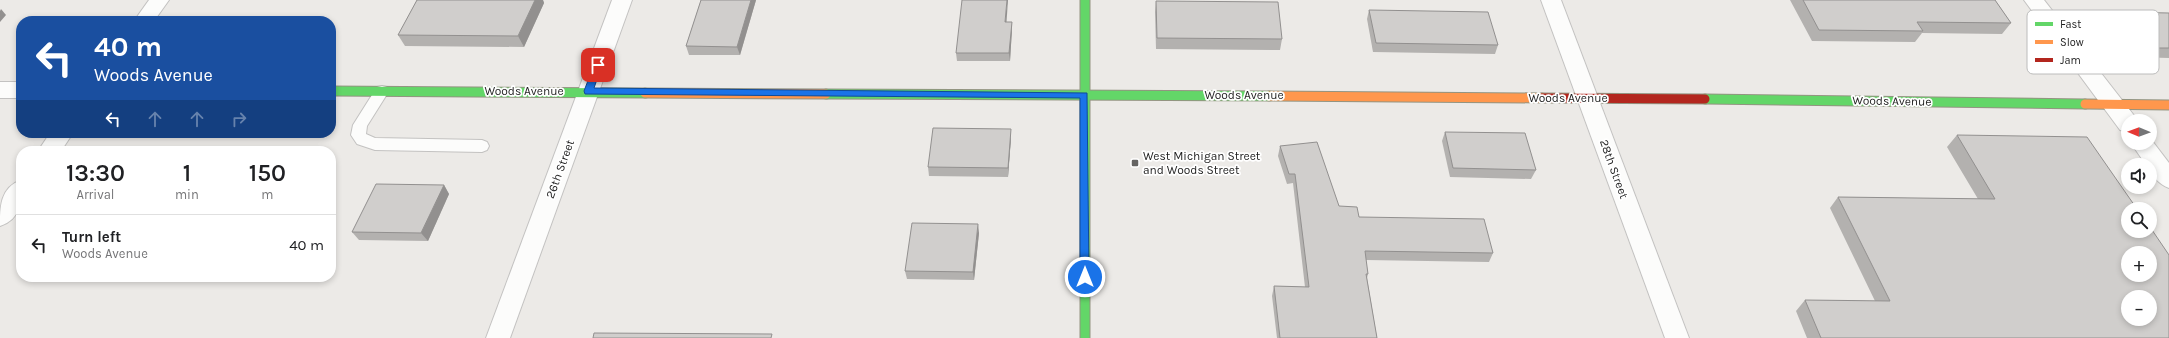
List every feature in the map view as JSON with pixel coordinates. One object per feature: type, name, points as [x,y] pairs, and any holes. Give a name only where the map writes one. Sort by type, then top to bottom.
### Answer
[{"type":"street","points":[[148,16],[159,0]]},
{"type":"street","name":"26th Street","points":[[498,338],[622,0]]},
{"type":"street","points":[[1084,0],[1085,338]]},
{"type":"street","name":"28th Street","points":[[1551,0],[1677,338]]},
{"type":"street","points":[[2034,0],[2042,10]]},
{"type":"street","points":[[2090,74],[2121,115]]},
{"type":"street","points":[[0,90],[16,90]]},
{"type":"street","name":"Woods Avenue","points":[[336,91],[588,91],[1587,98],[2169,105]]},
{"type":"street","points":[[2147,150],[2169,179]]},
{"type":"street","points":[[0,218],[16,196]]},
{"type":"lane","points":[[382,91],[360,125],[358,135],[362,140],[375,144],[482,146]]},
{"type":"building","points":[[417,0],[535,0],[518,36],[398,35]]},
{"type":"building","points":[[701,0],[751,0],[737,47],[686,46]]},
{"type":"building","points":[[962,0],[1007,0],[1005,22],[1012,22],[1009,53],[956,53]]},
{"type":"building","points":[[1803,0],[1995,0],[2011,23],[1917,22],[1923,31],[1819,30]]},
{"type":"building","points":[[1156,1],[1278,2],[1282,39],[1157,38]]},
{"type":"building","points":[[1369,10],[1488,12],[1498,45],[1376,43]]},
{"type":"building","points":[[2159,13],[2169,13],[2169,48],[2159,48]]},
{"type":"building","points":[[933,128],[1011,129],[1008,168],[928,167]]},
{"type":"building","points":[[1445,132],[1525,133],[1536,170],[1453,168]]},
{"type":"building","points":[[1957,135],[2087,137],[2121,186],[2121,194],[2127,194],[2132,202],[2121,202],[2121,238],[2157,237],[2169,255],[2169,338],[1821,338],[1805,300],[1890,301],[1838,197],[1995,199]]},
{"type":"building","points":[[1317,142],[1339,206],[1357,207],[1359,217],[1484,219],[1493,253],[1365,251],[1368,274],[1366,274],[1377,338],[1280,338],[1274,286],[1309,287],[1295,174],[1289,174],[1280,146]]},
{"type":"building","points":[[376,184],[444,185],[421,233],[352,232]]},
{"type":"building","points":[[912,223],[978,224],[973,272],[905,271]]},
{"type":"building","points":[[594,333],[772,334],[771,338],[593,338]]},
{"type":"traffic: fast","points":[[1085,0],[1085,338]]},
{"type":"traffic: fast","points":[[336,91],[645,93]]},
{"type":"traffic: fast","points":[[826,94],[1269,96]]},
{"type":"traffic: fast","points":[[1705,99],[2085,104]]},
{"type":"traffic: slow","points":[[645,93],[826,94]]},
{"type":"traffic: slow","points":[[1269,96],[1542,98]]},
{"type":"traffic: slow","points":[[2085,104],[2169,105]]},
{"type":"traffic: jam","points":[[1542,98],[1705,99]]},
{"type":"place","name":"West Michigan Street and Woods Street","points":[[1135,163]]},
{"type":"route","points":[[598,65],[588,91],[1084,95],[1085,277]]}]
